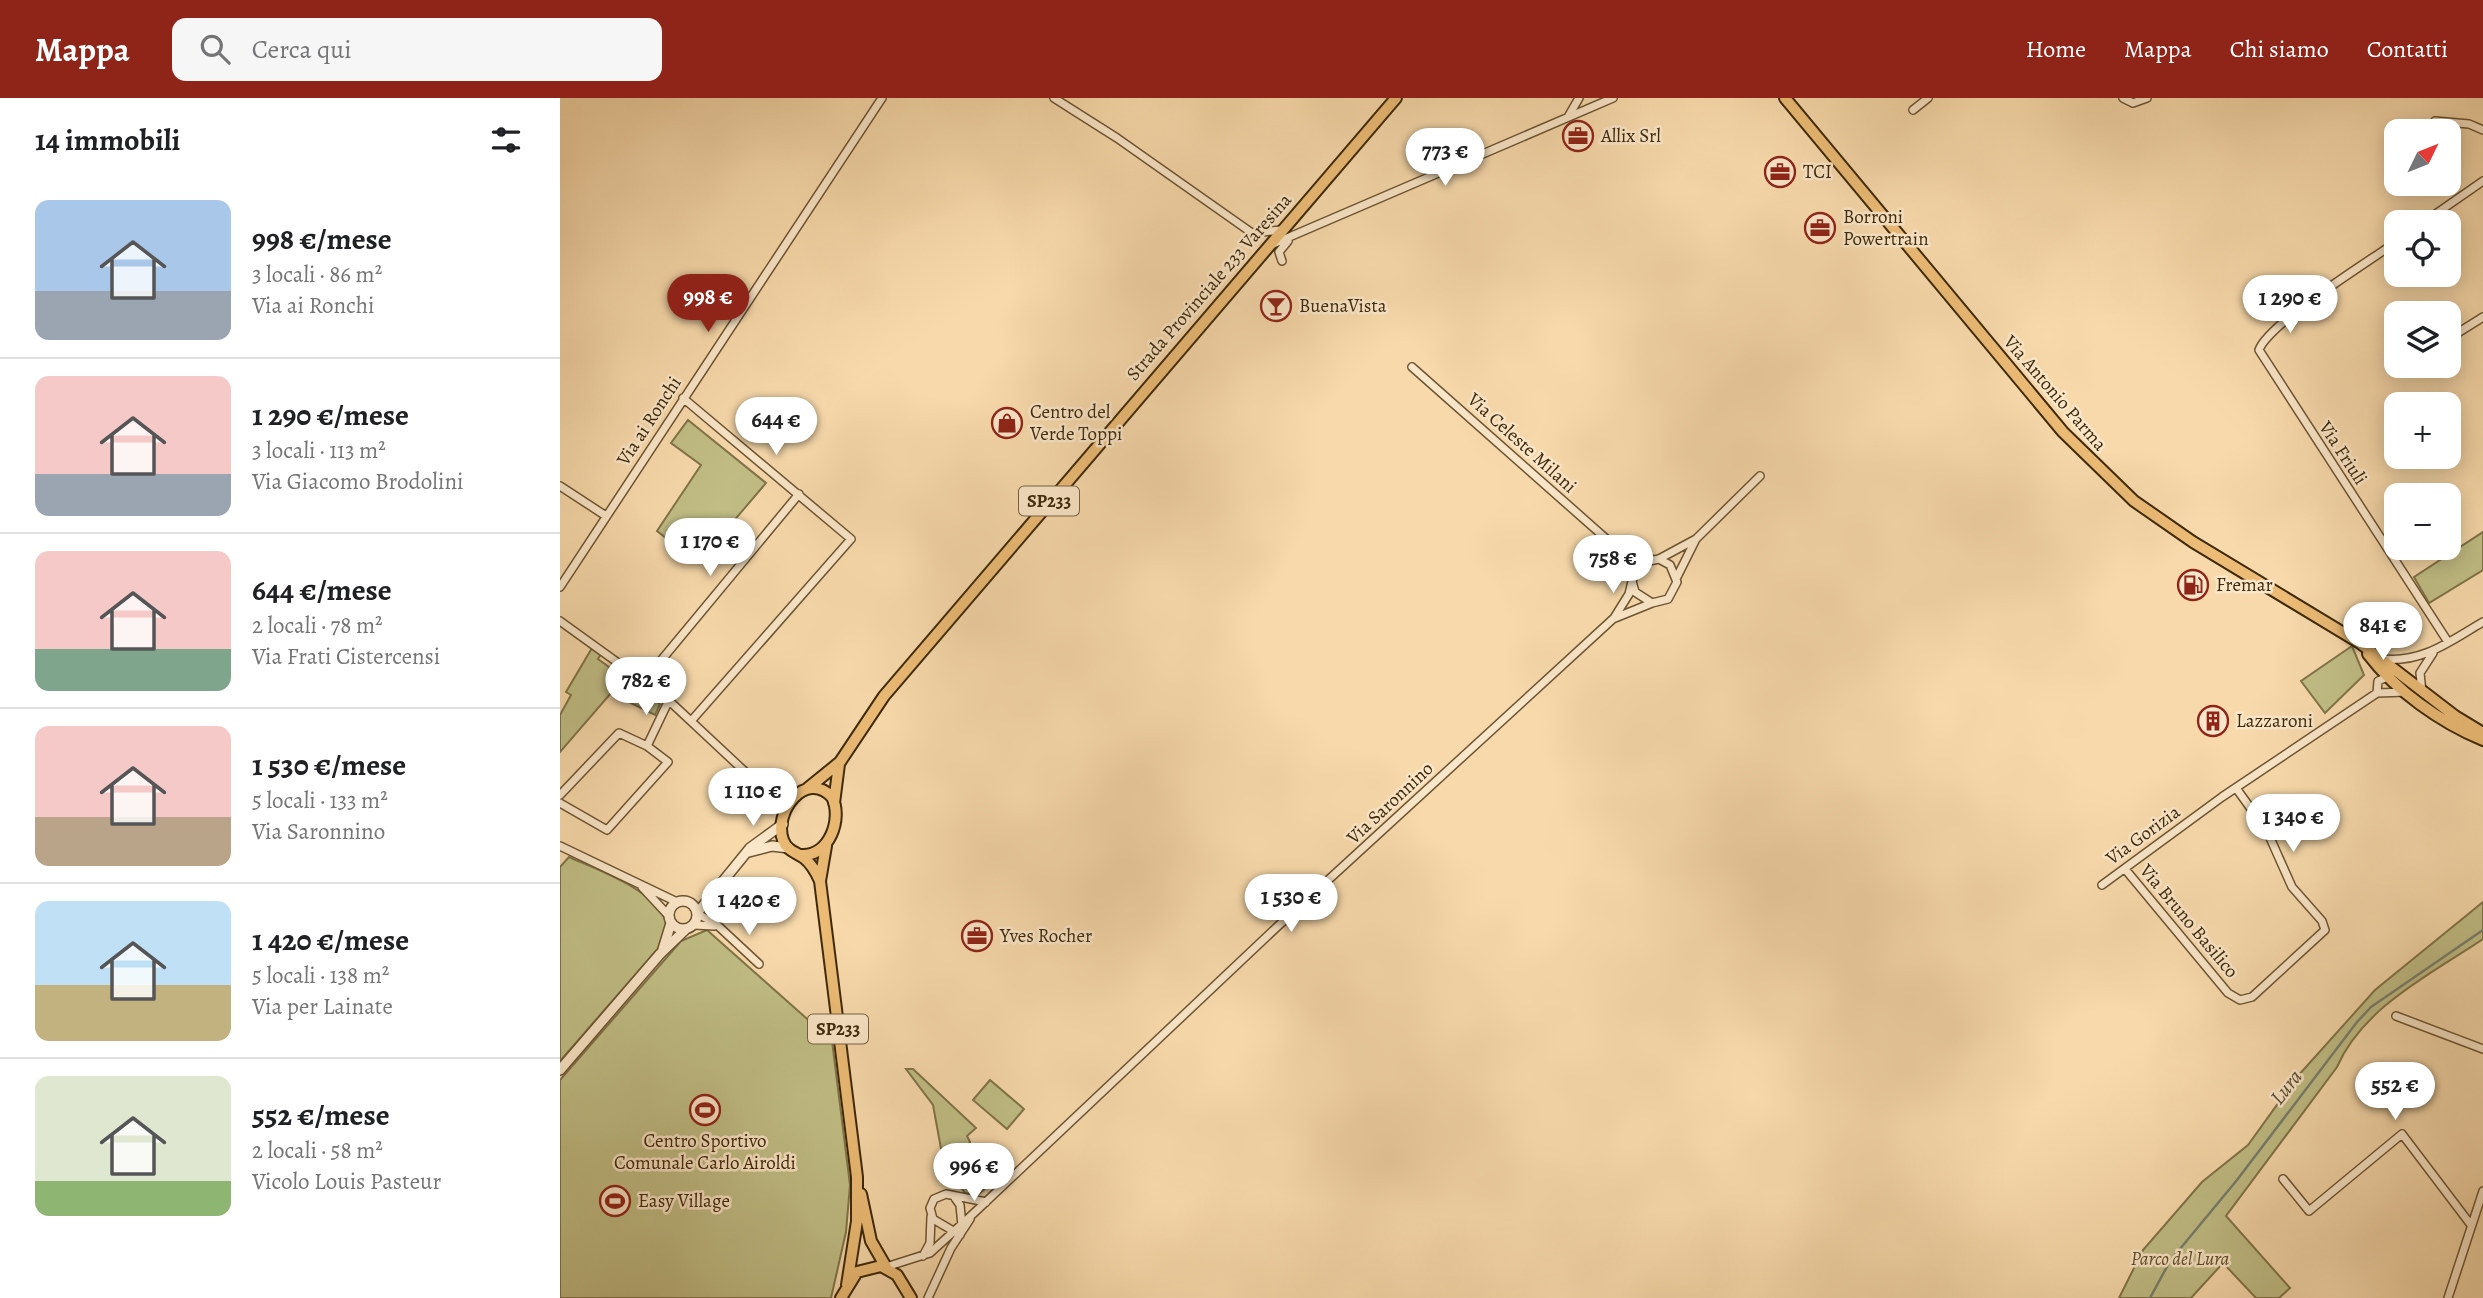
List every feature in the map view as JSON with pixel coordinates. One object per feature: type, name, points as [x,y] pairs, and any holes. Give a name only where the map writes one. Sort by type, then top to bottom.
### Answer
[{"type":"main road","name":"Strada Provinciale 233 Varesina","points":[[840,762],[884,696],[1395,98]]},
{"type":"main road","name":"Via Antonio Parma","points":[[1785,98],[2054,422],[2107,478],[2133,501],[2193,542],[2360,643],[2422,692],[2483,733]]},
{"type":"main road","name":"Via Antonio Parma","points":[[2360,643],[2386,676],[2446,721],[2483,740]]},
{"type":"main road","name":"SP233","points":[[783,823],[793,796],[808,788],[840,762]]},
{"type":"main road","name":"SP233","points":[[840,762],[834,803],[835,818],[826,845],[820,881],[857,1177],[871,1241],[886,1267],[901,1279],[911,1298]]},
{"type":"main road","points":[[808,788],[824,791],[834,803]]},
{"type":"main road","points":[[783,823],[783,838],[789,848]]},
{"type":"main road","points":[[801,855],[813,855],[826,845]]},
{"type":"main road","name":"SP233","points":[[789,848],[801,855],[820,881]]},
{"type":"main road","name":"SP233","points":[[841,1298],[846,1285],[857,1220],[857,1177]]},
{"type":"main road","points":[[846,1285],[862,1269],[886,1267]]},
{"type":"street","name":"Via ai Ronchi","points":[[560,587],[883,98]]},
{"type":"street","points":[[1054,98],[1117,138],[1252,233],[1282,230]]},
{"type":"street","points":[[1568,117],[1575,100],[1579,98]]},
{"type":"street","points":[[1267,247],[1464,165],[1613,98]]},
{"type":"street","points":[[1913,110],[1928,98]]},
{"type":"street","points":[[2123,98],[2133,103],[2147,98]]},
{"type":"street","points":[[2461,123],[2483,130]]},
{"type":"street","points":[[2441,210],[2483,181]]},
{"type":"street","points":[[1282,261],[1279,252],[1294,236]]},
{"type":"street","name":"Via Friuli","points":[[2384,251],[2283,322],[2262,341],[2259,350],[2448,642]]},
{"type":"street","points":[[2461,331],[2483,317]]},
{"type":"street","name":"Via Celeste Milani","points":[[1412,367],[1611,543]]},
{"type":"street","points":[[683,398],[851,539],[692,720]]},
{"type":"street","name":"Via Saronnino","points":[[886,1267],[923,1257],[959,1230],[1278,926],[1614,618],[1623,606],[1635,571],[1644,562],[1656,559],[1696,539],[1760,476]]},
{"type":"street","points":[[560,486],[606,516]]},
{"type":"street","points":[[644,681],[799,494]]},
{"type":"street","name":"Via Saronnino","points":[[1614,618],[1668,599],[1675,589],[1677,578],[1696,539]]},
{"type":"street","points":[[1611,543],[1670,565],[1677,578]]},
{"type":"street","points":[[1611,543],[1635,571]]},
{"type":"street","points":[[1632,581],[1640,598],[1652,603]]},
{"type":"street","points":[[560,621],[669,700],[692,720],[700,733],[775,796],[787,811]]},
{"type":"street","points":[[2383,659],[2411,660],[2434,652],[2483,622]]},
{"type":"street","points":[[2422,692],[2420,673],[2434,652]]},
{"type":"street","points":[[2386,676],[2400,679],[2422,692]]},
{"type":"street","name":"Via Gorizia","points":[[2102,885],[2236,788],[2377,693],[2376,684],[2386,676]]},
{"type":"street","points":[[2377,693],[2407,692]]},
{"type":"street","points":[[648,746],[669,700]]},
{"type":"street","points":[[560,794],[619,733],[648,746],[668,762],[607,830],[560,803]]},
{"type":"street","name":"Via Bruno Basilico","points":[[2125,869],[2228,993],[2240,1000],[2252,997],[2325,930],[2322,920],[2292,887],[2267,831],[2236,788]]},
{"type":"street","points":[[560,1070],[660,954],[690,927],[710,894],[747,853],[783,823]]},
{"type":"street","points":[[560,846],[677,902],[690,902],[710,894]]},
{"type":"street","points":[[747,853],[772,846],[789,848]]},
{"type":"street","points":[[639,884],[670,919],[690,927],[710,924],[720,930]]},
{"type":"street","points":[[660,954],[671,908],[677,902]]},
{"type":"street","points":[[690,902],[698,913],[712,921],[759,964]]},
{"type":"street","points":[[2396,1016],[2483,1049]]},
{"type":"street","points":[[2283,1179],[2309,1210],[2402,1134],[2471,1225]]},
{"type":"street","points":[[2448,1298],[2483,1191]]},
{"type":"street","points":[[923,1257],[930,1243],[930,1205],[937,1197],[946,1194],[986,1202]]},
{"type":"street","points":[[931,1216],[959,1230],[960,1205],[954,1197]]},
{"type":"street","name":"Via Saronnino","points":[[928,1298],[959,1230]]},
{"type":"green space","points":[[688,420],[766,483],[698,563],[657,531],[701,465],[671,443]]},
{"type":"green space","points":[[2483,532],[2483,570],[2429,603],[2414,577],[2440,560],[2461,560],[2461,546]]},
{"type":"green space","points":[[2352,646],[2364,675],[2325,713],[2301,681]]},
{"type":"green space","points":[[592,648],[601,654],[598,659],[660,704],[655,715],[611,693],[560,752],[560,715],[571,695],[566,692]]},
{"type":"green space","points":[[569,857],[639,891],[661,911],[666,925],[662,944],[560,1061],[560,867]]},
{"type":"green space","name":"Parco del Lura","points":[[2483,902],[2483,939],[2400,994],[2363,1027],[2337,1067],[2226,1216],[2290,1288],[2279,1298],[2256,1298],[2223,1263],[2191,1298],[2119,1298],[2143,1250],[2202,1182],[2248,1145],[2297,1077],[2375,990]]},
{"type":"green space","name":"Centro Sportivo Comunale Carlo Airoldi","points":[[707,930],[832,1041],[850,1185],[846,1232],[831,1298],[560,1298],[560,1080],[681,941]]},
{"type":"green space","points":[[906,1069],[913,1069],[976,1128],[967,1136],[970,1142],[966,1149],[992,1173],[998,1167],[1004,1172],[979,1194],[965,1193],[944,1165],[933,1105]]},
{"type":"green space","points":[[990,1080],[1024,1109],[1007,1129],[973,1100]]},
{"type":"waterway","name":"Lura","points":[[2150,1298],[2170,1261],[2237,1180],[2357,1022],[2371,1007],[2483,930]]},
{"type":"place","name":"Allix Srl","points":[[1578,136]]},
{"type":"place","name":"TCI","points":[[1780,172]]},
{"type":"place","name":"Borroni Powertrain","points":[[1820,228]]},
{"type":"place","name":"BuenaVista","points":[[1276,306]]},
{"type":"place","name":"Centro del Verde Toppi","points":[[1007,423]]},
{"type":"place","name":"Fremar","points":[[2193,585]]},
{"type":"place","name":"Lazzaroni","points":[[2213,721]]},
{"type":"place","name":"Yves Rocher","points":[[977,936]]},
{"type":"place","name":"Centro Sportivo Comunale Carlo Airoldi","points":[[705,1110]]},
{"type":"place","name":"Easy Village","points":[[615,1201]]}]
